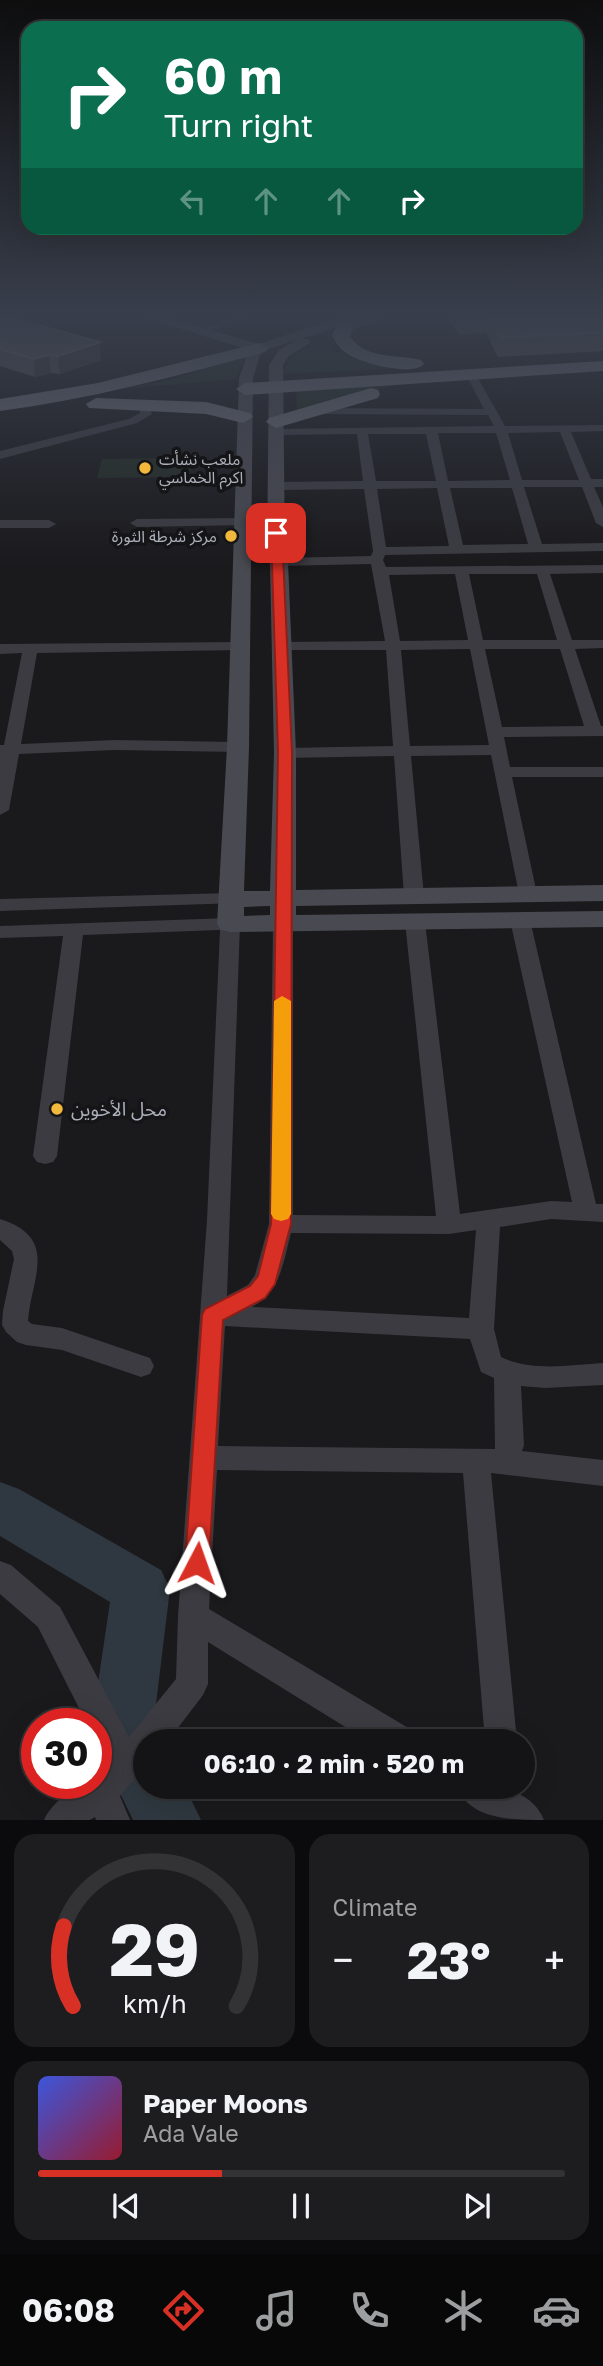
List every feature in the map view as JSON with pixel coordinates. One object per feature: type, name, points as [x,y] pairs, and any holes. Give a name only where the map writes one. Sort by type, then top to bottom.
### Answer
[{"type":"highway","points":[[2,408],[43,400]]},
{"type":"highway","points":[[276,427],[309,411],[351,400]]},
{"type":"highway","points":[[2,408],[88,404],[145,405],[206,408],[243,416]]},
{"type":"street","points":[[157,1729],[192,1684],[193,1616],[219,1220],[238,747],[244,400]]},
{"type":"street","points":[[213,1315],[257,1292],[267,1279],[281,1224],[285,753],[277,559],[276,400]]},
{"type":"street","points":[[485,400],[501,429],[536,548]]},
{"type":"street","points":[[0,455],[133,421],[146,414],[145,405]]},
{"type":"street","points":[[309,411],[491,412]]},
{"type":"street","points":[[276,427],[362,431],[603,428]]},
{"type":"street","points":[[564,428],[603,523]]},
{"type":"street","points":[[431,430],[457,550]]},
{"type":"street","points":[[362,431],[393,646],[414,909],[449,1225]]},
{"type":"street","points":[[276,486],[603,483]]},
{"type":"street","points":[[136,523],[241,523]]},
{"type":"street","points":[[0,524],[49,524]]},
{"type":"street","points":[[379,561],[457,550],[603,547]]},
{"type":"street","points":[[240,556],[379,561],[461,570],[603,569]]},
{"type":"street","points":[[495,732],[598,731],[565,645],[542,569]]},
{"type":"street","points":[[461,570],[528,894]]},
{"type":"street","points":[[282,646],[603,644]]},
{"type":"street","points":[[0,649],[240,647]]},
{"type":"street","points":[[0,810],[5,750],[30,649]]},
{"type":"street","points":[[5,750],[115,745],[238,747]]},
{"type":"street","points":[[285,753],[498,750]]},
{"type":"street","points":[[503,772],[603,772]]},
{"type":"street","points":[[0,905],[230,912],[414,909],[528,894],[603,893]]},
{"type":"street","points":[[414,909],[520,920],[603,919]]},
{"type":"street","points":[[0,932],[74,930],[230,912]]},
{"type":"street","points":[[281,1224],[449,1225],[551,1210],[595,1212],[520,920]]},
{"type":"street","points":[[45,1156],[74,930]]},
{"type":"street","points":[[489,1217],[481,1329],[490,1364],[507,1375],[530,1377],[603,1374]]},
{"type":"street","points":[[0,1228],[14,1234],[25,1250],[27,1271],[15,1315],[15,1325],[26,1334],[62,1339],[141,1366]]},
{"type":"street","points":[[213,1315],[481,1329]]},
{"type":"street","points":[[490,1462],[510,1445],[507,1375]]},
{"type":"street","points":[[205,1458],[490,1462],[603,1473]]},
{"type":"street","points":[[490,1462],[501,1729]]},
{"type":"street","points":[[0,1575],[49,1617],[133,1740]]},
{"type":"street","points":[[193,1616],[378,1729]]},
{"type":"street","points":[[61,1820],[107,1806],[133,1762]]},
{"type":"shaded area","points":[[296,400],[339,400],[297,411]]},
{"type":"shaded area","name":"ملعب نشأت اكرم الخماسي","points":[[193,458],[189,477],[97,478],[102,459]]},
{"type":"waterway","points":[[0,1507],[141,1589],[121,1737]]},
{"type":"waterway","points":[[156,1799],[169,1820]]},
{"type":"slow traffic","points":[[281,1214],[282,1001]]},
{"type":"place","name":"ملعب نشأت اكرم الخماسي","points":[[145,468]]},
{"type":"place","name":"مركز شرطة الثورة","points":[[231,536]]},
{"type":"place","name":"محل الأخوين","points":[[57,1109]]},
{"type":"route","points":[[197,1563],[213,1315],[257,1292],[267,1279],[281,1224],[285,753],[276,533]]}]
